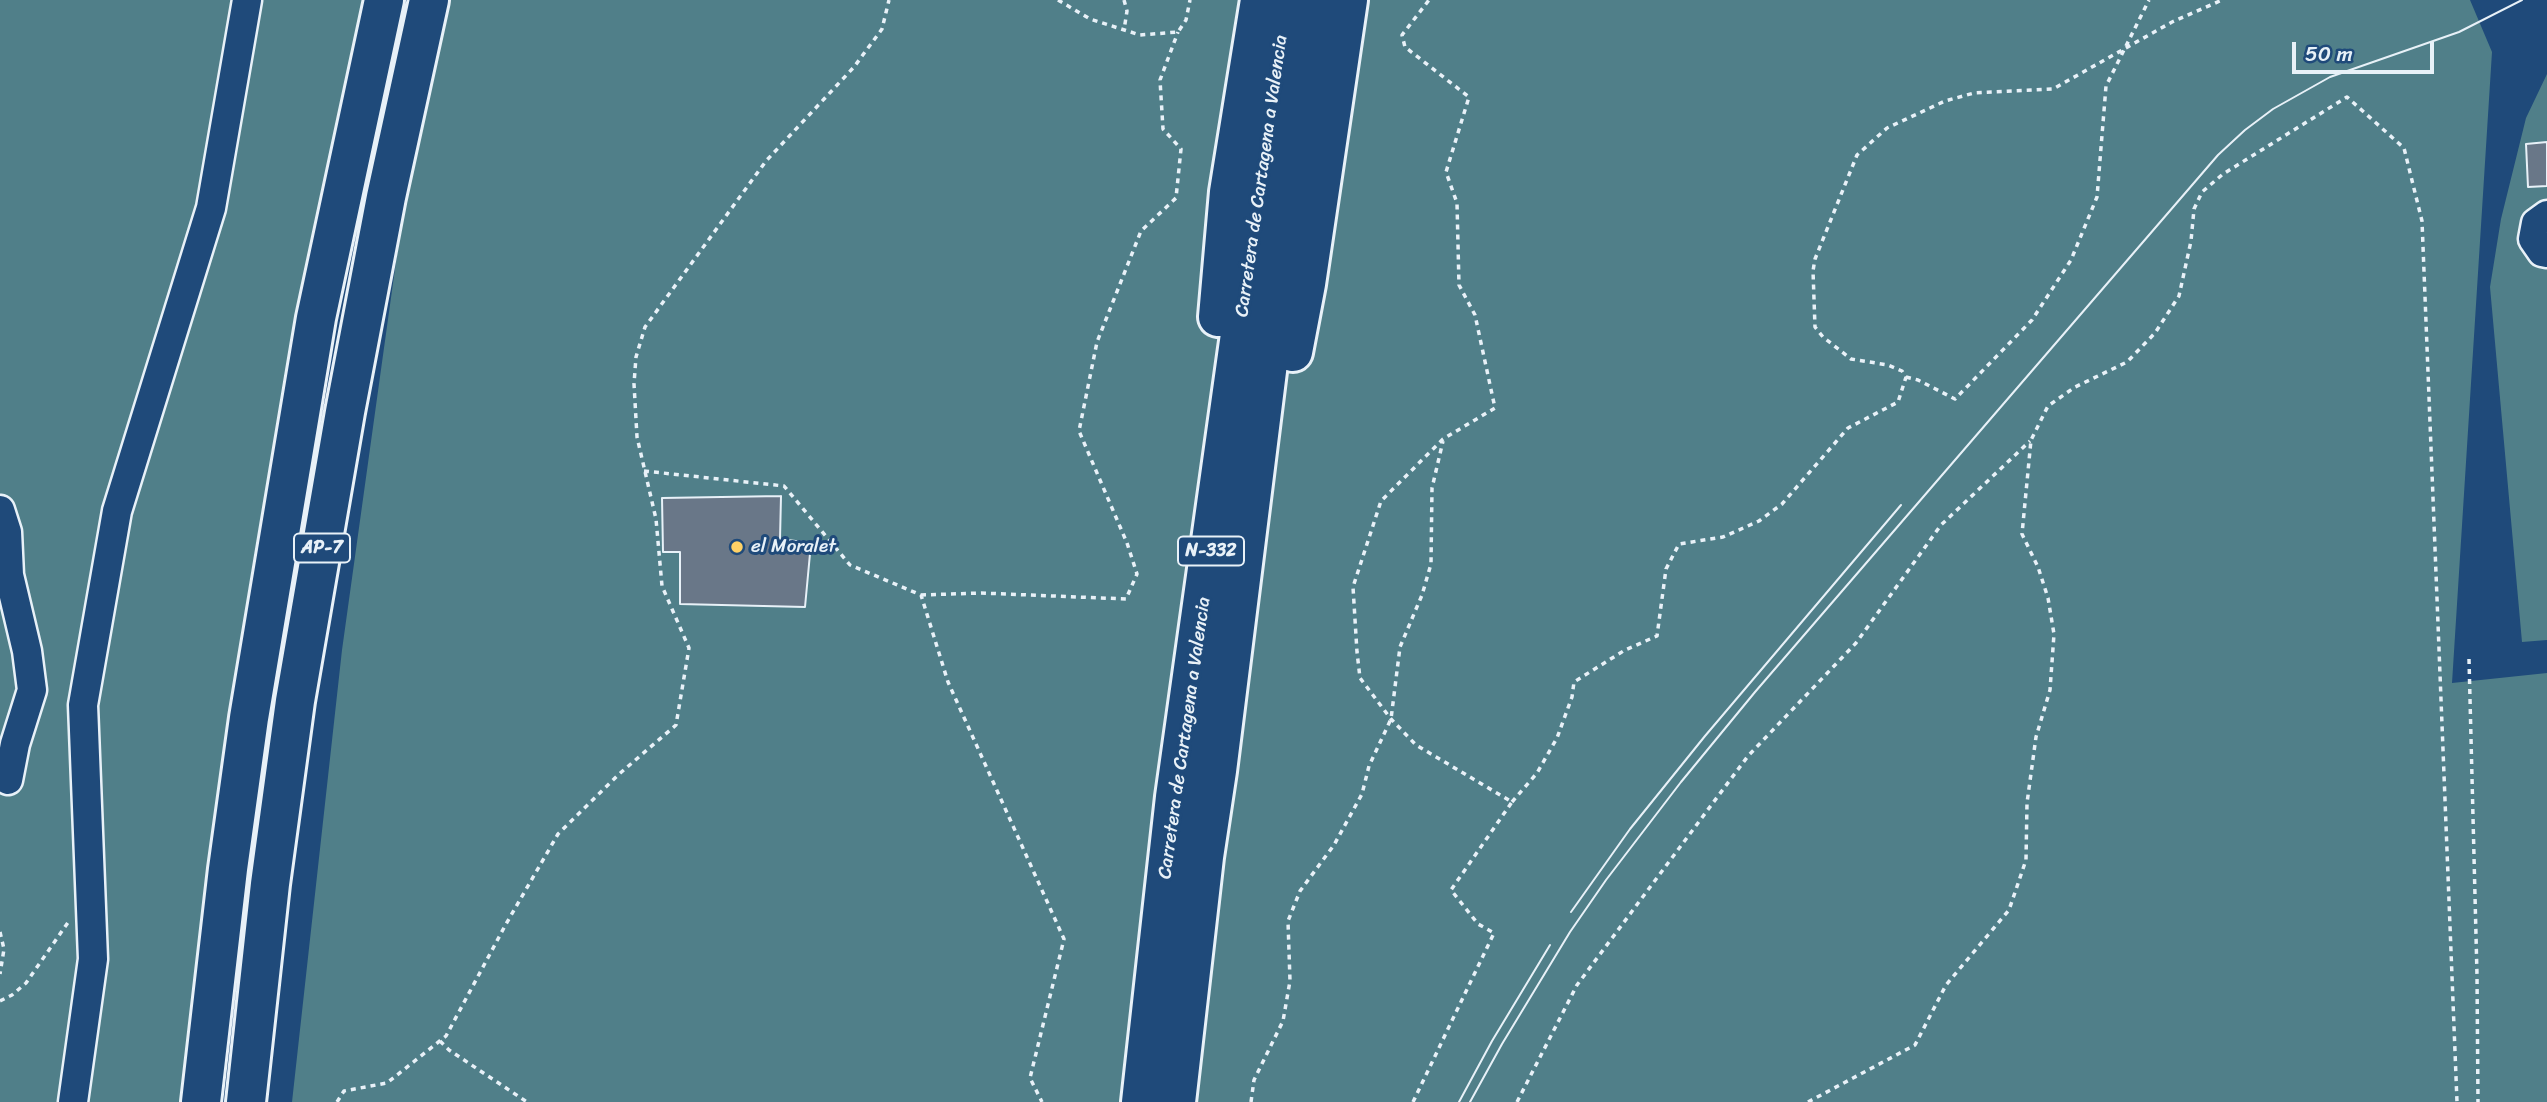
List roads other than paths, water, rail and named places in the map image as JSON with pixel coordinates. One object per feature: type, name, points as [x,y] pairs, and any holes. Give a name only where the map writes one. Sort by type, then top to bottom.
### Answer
[{"type":"highway","name":"AP-7","points":[[201,1102],[228,869],[251,704],[316,318],[384,0]]},
{"type":"highway","name":"AP-7","points":[[246,1102],[270,884],[298,687],[345,412],[386,197],[429,0]]},
{"type":"highway","name":"N-332","points":[[1194,671],[1229,192],[1260,0]]},
{"type":"highway","name":"Carretera de Cartagena a Valencia","points":[[1141,1102],[1175,797],[1287,0]]},
{"type":"highway","name":"Carretera de Cartagena a Valencia","points":[[1176,1102],[1204,857],[1273,323],[1319,0]]},
{"type":"highway","points":[[1217,771],[1244,642],[1273,457],[1306,285],[1348,0]]},
{"type":"street","points":[[73,1102],[93,959],[83,705],[117,511],[211,208],[247,0]]},
{"type":"street","points":[[2547,215],[2536,223],[2533,239],[2542,252],[2547,253]]},
{"type":"street","points":[[0,510],[7,532],[9,575],[27,651],[32,690],[15,744],[8,780]]},
{"type":"tram line","points":[[1470,1102],[1570,932],[1681,782],[1755,692],[2218,155],[2273,109],[2330,77],[2459,32],[2522,0]]},
{"type":"tram line","points":[[1571,912],[1630,829],[1705,736],[1901,505]]},
{"type":"tram line","points":[[1459,1102],[1550,945]]},
{"type":"place","name":"el Moralet","points":[[737,547]]}]
